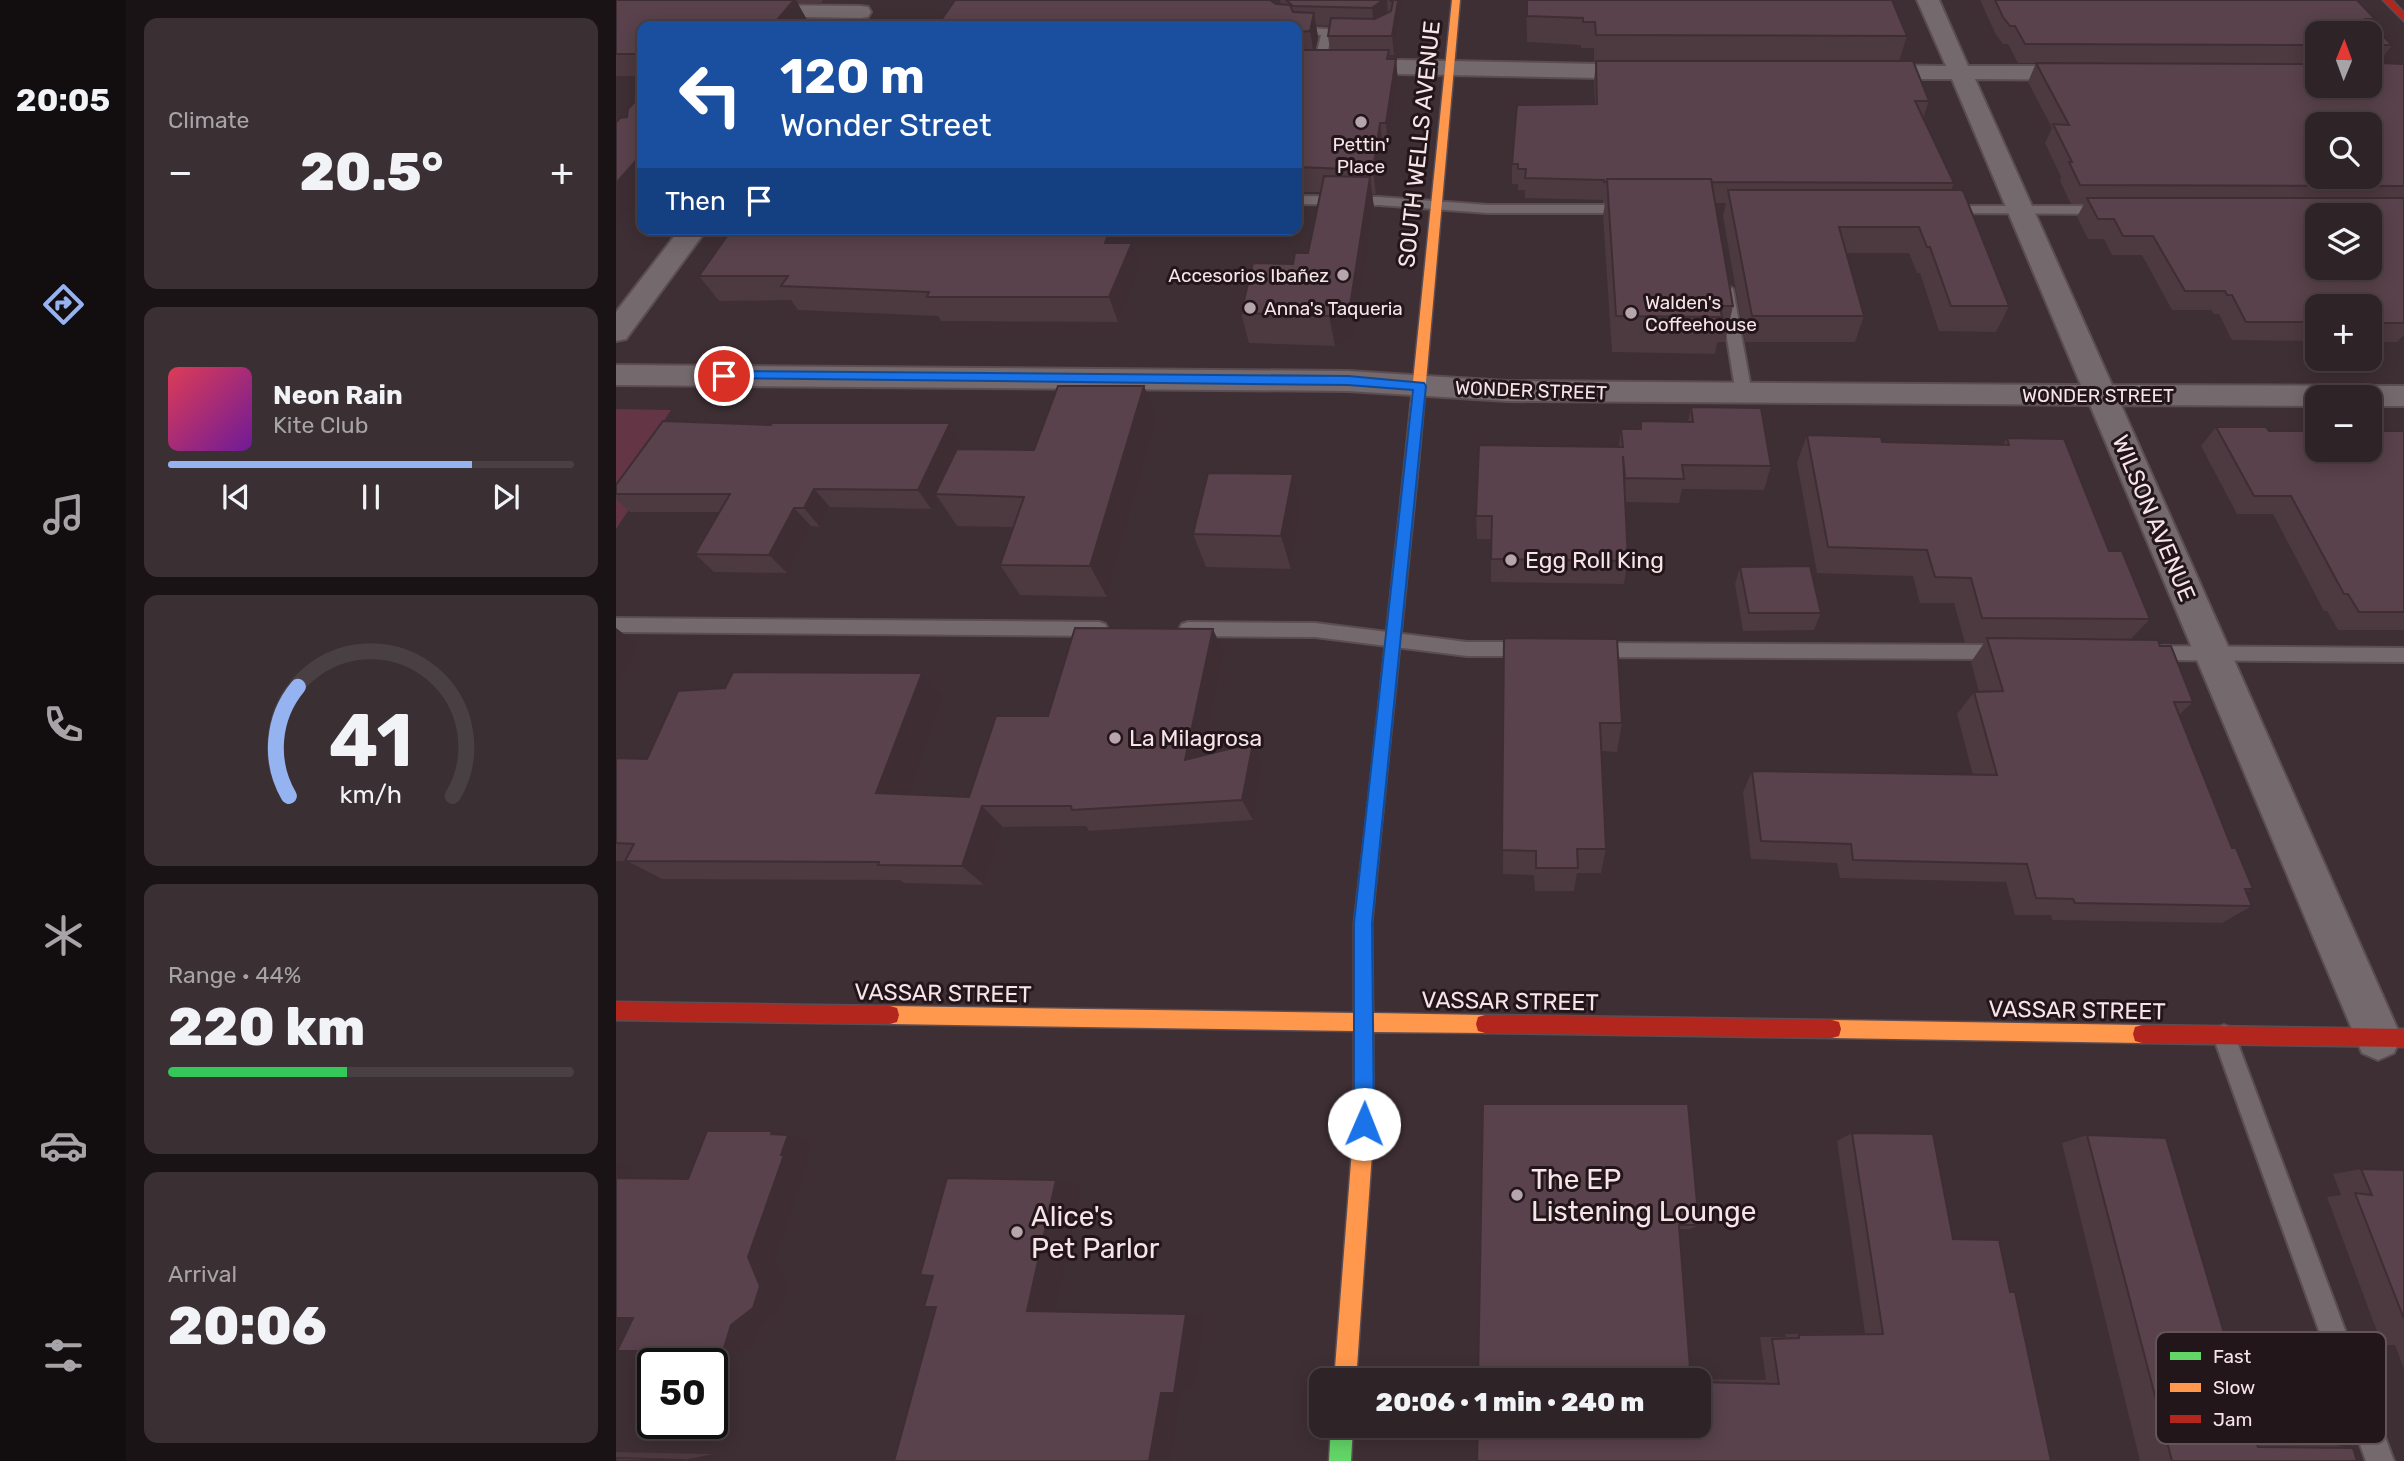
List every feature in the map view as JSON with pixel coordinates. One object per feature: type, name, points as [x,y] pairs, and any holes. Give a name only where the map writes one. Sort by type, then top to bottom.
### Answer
[{"type":"main road","name":"SOUTH WELLS AVENUE","points":[[1346,1368],[1364,1124],[1363,923],[1456,0]]},
{"type":"main road","points":[[2387,0],[2404,18]]},
{"type":"main road","name":"VASSAR STREET","points":[[616,1011],[2391,1037]]},
{"type":"main road","points":[[1340,1461],[1341,1438]]},
{"type":"street","name":"WILSON AVENUE","points":[[1928,0],[2213,654],[2391,1037]]},
{"type":"street","points":[[724,11],[860,13]]},
{"type":"street","points":[[1302,65],[1664,72]]},
{"type":"street","points":[[1845,72],[2098,73]]},
{"type":"street","points":[[616,332],[630,296],[688,235]]},
{"type":"street","name":"WONDER STREET","points":[[616,375],[1348,381],[1507,391],[1744,394],[2404,396]]},
{"type":"lane","points":[[1302,27],[1308,15]]},
{"type":"lane","points":[[1302,31],[1332,32],[1320,65]]},
{"type":"lane","points":[[1302,200],[1379,201],[1488,209],[1647,209]]},
{"type":"lane","points":[[1932,209],[2116,210]]},
{"type":"lane","points":[[1724,277],[1744,394]]},
{"type":"lane","points":[[616,625],[1115,629]]},
{"type":"lane","points":[[1168,629],[1315,630],[1467,649],[1550,649]]},
{"type":"lane","points":[[1577,649],[2016,652]]},
{"type":"lane","points":[[2126,653],[2404,655]]},
{"type":"lane","points":[[2224,1035],[2333,1332]]},
{"type":"lane","points":[[2374,1444],[2380,1461]]},
{"type":"shaded area","points":[[616,409],[671,410],[652,439],[675,440],[616,529]]},
{"type":"building","points":[[616,0],[794,0],[776,21],[637,21],[637,54],[616,54]]},
{"type":"building","points":[[955,0],[1270,0],[1276,4],[1290,5],[1293,12],[1314,13],[1310,31],[1302,32],[1302,21],[940,21]]},
{"type":"building","points":[[1286,0],[1383,0],[1372,8],[1293,6]]},
{"type":"building","points":[[1390,0],[1398,0],[1392,36],[1328,36],[1331,18],[1375,19],[1391,11],[1393,2]]},
{"type":"building","points":[[1527,0],[1892,0],[1907,36],[1596,35],[1595,22],[1583,22],[1583,18],[1527,16]]},
{"type":"building","points":[[1995,0],[2357,0],[2375,19],[2305,21],[2305,45],[2025,44],[2015,26],[2010,26]]},
{"type":"building","points":[[2382,35],[2392,45],[2382,45]]},
{"type":"building","points":[[1302,50],[1389,50],[1387,59],[1396,59],[1386,123],[1380,123],[1373,170],[1302,167]]},
{"type":"building","points":[[1596,61],[1913,61],[1929,101],[1915,101],[1954,183],[1712,182],[1711,179],[1607,179],[1607,182],[1604,182],[1525,178],[1526,169],[1518,169],[1518,164],[1512,164],[1517,105],[1597,104]]},
{"type":"building","points":[[2036,63],[2305,64],[2305,98],[2382,98],[2382,63],[2404,64],[2404,186],[2382,186],[2382,112],[2305,112],[2305,186],[2080,185],[2053,124],[2069,125]]},
{"type":"building","points":[[637,99],[637,160],[616,183],[616,123],[620,118],[627,117],[628,109]]},
{"type":"building","points":[[1324,176],[1370,177],[1350,306],[1329,316],[1241,313],[1253,263],[1293,264],[1295,253],[1308,253]]},
{"type":"building","points":[[1607,179],[1711,179],[1733,306],[1720,306],[1722,317],[1616,316]]},
{"type":"building","points":[[1728,190],[1962,190],[2009,306],[1951,306],[1930,247],[1927,247],[1919,227],[1839,227],[1864,316],[1752,316]]},
{"type":"building","points":[[2087,198],[2404,198],[2404,323],[2382,323],[2382,294],[2305,294],[2305,322],[2246,322],[2232,295],[2227,295],[2225,291],[2185,291],[2153,236],[2123,236],[2114,219],[2098,219]]},
{"type":"building","points":[[728,235],[1108,235],[1105,243],[1132,243],[1109,297],[927,297],[929,292],[781,286],[788,276],[699,276]]},
{"type":"building","points":[[1058,386],[1144,386],[1090,566],[1000,565],[1024,497],[935,494],[957,449],[1034,450]]},
{"type":"building","points":[[1691,407],[1761,408],[1771,466],[1682,465],[1684,479],[1625,478],[1623,456],[1628,561],[1491,559],[1492,516],[1476,516],[1479,445],[1623,447],[1621,429],[1641,429],[1641,421],[1693,422]]},
{"type":"building","points":[[663,421],[771,425],[950,423],[918,490],[814,489],[804,508],[794,508],[769,555],[695,554],[730,494],[616,494],[616,485]]},
{"type":"building","points":[[2216,427],[2266,427],[2269,431],[2305,431],[2305,462],[2382,462],[2382,431],[2404,431],[2404,612],[2359,612],[2348,594],[2344,594],[2291,496],[2254,496]]},
{"type":"building","points":[[1807,435],[1881,437],[1882,442],[2009,445],[2007,438],[2064,439],[2109,551],[2122,551],[2150,619],[1982,618],[1971,578],[1935,577],[1927,550],[1828,547]]},
{"type":"building","points":[[1208,473],[1293,474],[1281,536],[1193,534]]},
{"type":"building","points":[[1810,566],[1821,613],[1749,613],[1740,567]]},
{"type":"building","points":[[1075,628],[1213,629],[1185,760],[1253,743],[1242,800],[1072,810],[1071,806],[982,806],[962,866],[878,865],[879,862],[625,861],[634,844],[616,843],[616,758],[647,759],[678,691],[725,688],[733,672],[922,673],[876,793],[969,797],[996,716],[1048,716]]},
{"type":"building","points":[[1504,638],[1617,639],[1622,723],[1600,723],[1606,849],[1577,849],[1578,868],[1536,868],[1536,851],[1502,850]]},
{"type":"building","points":[[1987,638],[2158,640],[2160,646],[2171,646],[2193,702],[2174,702],[2232,848],[2236,848],[2253,889],[2245,889],[2252,906],[2075,903],[2073,899],[2036,898],[2027,864],[1853,860],[1851,844],[1761,841],[1752,771],[1997,775],[1974,692],[2003,691]]},
{"type":"building","points":[[1483,1104],[1688,1104],[1699,1225],[1679,1225],[1690,1368],[1478,1368]]},
{"type":"building","points":[[707,1131],[772,1131],[771,1134],[788,1135],[781,1155],[784,1155],[748,1257],[760,1286],[753,1308],[731,1325],[724,1348],[637,1348],[637,1351],[617,1351],[633,1318],[616,1318],[616,1178],[688,1179]]},
{"type":"building","points":[[1852,1133],[1933,1134],[1953,1239],[1999,1240],[2010,1292],[2015,1292],[2051,1461],[1477,1461],[1478,1438],[1711,1438],[1711,1382],[1779,1384],[1772,1339],[1799,1338],[1799,1335],[1883,1334]]},
{"type":"building","points":[[2087,1135],[2166,1138],[2224,1332],[2156,1332],[2156,1400]]},
{"type":"building","points":[[2361,1169],[2404,1170],[2404,1319],[2355,1193],[2372,1195]]},
{"type":"building","points":[[947,1178],[1056,1180],[1027,1311],[1186,1314],[1174,1393],[1161,1393],[1149,1461],[894,1461],[936,1307],[924,1307],[933,1276],[920,1275]]},
{"type":"building","points":[[2168,1444],[2353,1448],[2357,1461],[2172,1461]]},
{"type":"building","points":[[616,1458],[683,1460],[683,1461],[616,1461]]},
{"type":"traffic: fast","points":[[1375,812],[1412,460]]},
{"type":"traffic: fast","points":[[1340,1461],[1341,1438]]},
{"type":"traffic: slow","points":[[1412,460],[1456,0]]},
{"type":"traffic: slow","points":[[1346,1368],[1364,1124],[1363,923],[1375,812]]},
{"type":"traffic: slow","points":[[890,1015],[1485,1024]]},
{"type":"traffic: slow","points":[[1832,1029],[2142,1034]]},
{"type":"traffic: jam","points":[[2387,0],[2404,18]]},
{"type":"traffic: jam","points":[[616,1011],[890,1015]]},
{"type":"traffic: jam","points":[[1485,1024],[1832,1029]]},
{"type":"traffic: jam","points":[[2142,1034],[2404,1038]]},
{"type":"place","name":"Pettin' Place","points":[[1361,122]]},
{"type":"place","name":"Accesorios Ibañez","points":[[1343,275]]},
{"type":"place","name":"Anna's Taqueria","points":[[1250,308]]},
{"type":"place","name":"Walden's Coffeehouse","points":[[1631,313]]},
{"type":"place","name":"Egg Roll King","points":[[1511,560]]},
{"type":"place","name":"La Milagrosa","points":[[1115,738]]},
{"type":"place","name":"The EP Listening Lounge","points":[[1517,1195]]},
{"type":"place","name":"Alice's Pet Parlor","points":[[1017,1232]]},
{"type":"route","points":[[724,376],[1348,381],[1419,386],[1363,923],[1364,1124]]}]
